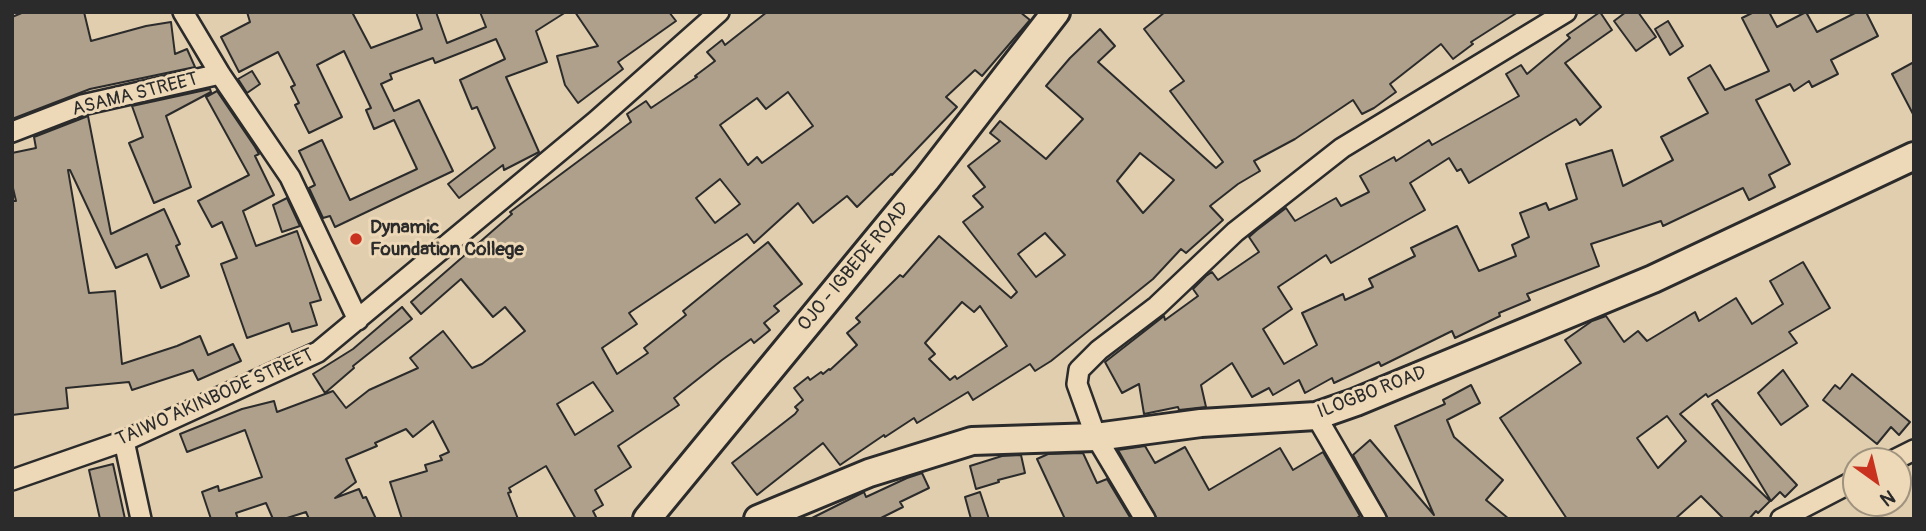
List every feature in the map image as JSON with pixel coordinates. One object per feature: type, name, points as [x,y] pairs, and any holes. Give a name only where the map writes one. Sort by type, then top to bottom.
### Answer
[{"type":"main road","name":"OJO - IGBEDE ROAD","points":[[646,519],[926,180],[1056,12]]},
{"type":"main road","name":"ILOGBO ROAD","points":[[758,519],[869,473],[972,441],[1096,437],[1201,423],[1316,416],[1653,279],[1914,156]]},
{"type":"street","points":[[183,12],[220,74],[290,177],[358,320]]},
{"type":"street","name":"TAIWO AKINBODE STREET","points":[[12,480],[124,441],[318,352],[596,121],[719,12]]},
{"type":"street","points":[[1145,519],[1096,437],[1077,384],[1079,370],[1099,350],[1157,306],[1235,232],[1342,148],[1566,12]]},
{"type":"street","name":"ASAMA STREET","points":[[12,132],[82,105],[220,74]]},
{"type":"street","points":[[1316,416],[1376,519]]},
{"type":"street","points":[[124,441],[141,519]]},
{"type":"street","points":[[1781,519],[1842,487]]},
{"type":"building","points":[[24,12],[84,12],[91,41],[171,22],[175,54],[187,49],[195,67],[90,89],[12,119],[12,17]]},
{"type":"building","points":[[247,12],[352,12],[371,48],[422,29],[416,12],[436,12],[447,43],[486,27],[480,12],[566,12],[536,31],[547,62],[506,77],[539,152],[504,170],[503,165],[459,198],[448,184],[495,148],[477,107],[472,109],[460,80],[505,59],[496,39],[435,63],[433,58],[390,74],[392,79],[381,84],[394,111],[419,100],[453,171],[335,227],[330,216],[323,218],[309,188],[315,185],[299,151],[322,140],[350,200],[417,169],[394,120],[374,129],[366,110],[371,108],[344,51],[317,65],[342,117],[309,133],[295,105],[299,103],[291,87],[295,85],[278,52],[239,72],[221,37],[250,22]]},
{"type":"building","points":[[575,12],[669,12],[676,21],[618,62],[623,69],[578,103],[565,85],[557,56],[598,46]]},
{"type":"building","points":[[767,12],[1020,12],[1030,20],[982,76],[975,70],[946,97],[957,107],[892,175],[857,207],[847,196],[813,223],[798,203],[754,243],[747,234],[629,313],[637,324],[602,348],[617,374],[648,353],[644,348],[686,315],[683,311],[768,242],[802,284],[774,306],[779,311],[764,323],[770,330],[754,343],[751,339],[722,360],[674,398],[679,405],[618,446],[631,467],[595,490],[603,505],[593,511],[597,519],[576,519],[546,466],[509,488],[511,492],[508,493],[518,519],[402,519],[390,482],[427,471],[425,465],[442,460],[440,456],[449,452],[433,421],[413,437],[406,429],[375,443],[377,446],[346,459],[356,482],[335,498],[359,489],[363,498],[366,497],[376,519],[309,519],[306,512],[284,519],[273,519],[266,503],[236,513],[238,519],[211,519],[202,492],[218,486],[219,491],[262,477],[245,430],[187,452],[180,434],[242,409],[274,401],[277,412],[333,391],[346,408],[369,390],[418,368],[410,358],[443,331],[472,368],[482,364],[525,331],[505,307],[493,317],[461,279],[421,314],[411,302],[512,214],[510,212],[631,122],[627,114],[646,101],[651,108],[697,77],[695,76],[715,61],[707,52],[722,40],[725,45]],"holes":[[[788,92],[813,126],[762,163],[757,157],[748,165],[720,125],[757,98],[766,109]],[[720,179],[740,204],[715,223],[696,198]],[[593,382],[613,411],[575,435],[557,404]]]},
{"type":"building","points":[[1165,12],[1518,12],[1471,42],[1473,44],[1453,59],[1441,44],[1390,84],[1396,92],[1374,108],[1362,114],[1353,100],[1295,139],[1254,161],[1260,171],[1210,206],[1223,220],[1186,253],[1181,249],[1153,279],[1051,361],[1035,371],[1030,364],[973,400],[968,392],[917,423],[914,418],[840,465],[823,443],[757,495],[732,463],[795,414],[798,410],[795,407],[803,400],[794,388],[808,377],[810,380],[821,372],[823,374],[830,370],[857,345],[847,333],[860,322],[856,318],[900,275],[903,277],[939,236],[1011,298],[1017,292],[963,222],[983,207],[973,196],[985,187],[968,166],[1000,141],[990,133],[1000,121],[1046,159],[1083,119],[1046,86],[1100,29],[1115,46],[1098,62],[1216,168],[1223,162],[1170,91],[1184,81],[1144,29]],"holes":[[[1140,153],[1174,180],[1143,213],[1117,181]],[[1045,233],[1065,255],[1036,277],[1018,254]],[[962,302],[974,312],[980,306],[1007,346],[957,379],[955,376],[950,380],[929,359],[935,354],[925,343]]]},
{"type":"building","points":[[1600,12],[1612,30],[1565,63],[1601,107],[1580,125],[1576,119],[1469,183],[1461,169],[1457,171],[1449,158],[1410,183],[1425,210],[1331,263],[1326,255],[1278,287],[1292,309],[1263,329],[1284,364],[1317,345],[1302,313],[1343,294],[1345,300],[1373,287],[1369,279],[1415,256],[1411,248],[1457,226],[1479,271],[1516,256],[1512,245],[1529,237],[1520,213],[1546,203],[1549,210],[1577,199],[1566,164],[1612,150],[1623,186],[1673,160],[1661,137],[1708,113],[1688,78],[1710,65],[1725,90],[1769,71],[1742,18],[1754,12],[1769,12],[1777,27],[1806,12],[1817,32],[1857,12],[1866,12],[1878,36],[1831,60],[1838,74],[1812,87],[1809,81],[1794,91],[1790,84],[1756,100],[1790,164],[1769,175],[1775,187],[1749,200],[1743,188],[1663,226],[1661,221],[1591,244],[1599,266],[1527,294],[1530,300],[1499,313],[1500,316],[1455,338],[1452,331],[1381,366],[1379,362],[1334,383],[1332,378],[1305,393],[1299,380],[1273,395],[1269,388],[1252,397],[1232,363],[1201,385],[1206,407],[1179,410],[1178,407],[1144,414],[1139,384],[1122,393],[1105,362],[1164,316],[1165,320],[1198,296],[1193,289],[1206,276],[1212,272],[1218,280],[1259,252],[1249,237],[1257,230],[1286,208],[1295,221],[1336,198],[1341,206],[1369,192],[1360,176],[1394,157],[1396,161],[1429,140],[1432,145],[1519,96],[1506,74],[1521,65],[1527,74],[1570,38],[1567,35]]},
{"type":"building","points":[[1626,12],[1638,12],[1656,37],[1636,51],[1614,21]]},
{"type":"building","points":[[1668,21],[1683,46],[1670,55],[1655,29]]},
{"type":"building","points":[[1914,62],[1914,116],[1892,74]]},
{"type":"building","points":[[252,71],[260,84],[247,93],[238,79]]},
{"type":"building","points":[[210,89],[211,92],[166,116],[191,187],[154,203],[129,143],[143,137],[132,106]]},
{"type":"building","points":[[217,91],[259,154],[255,156],[274,195],[243,211],[256,246],[297,231],[321,300],[310,303],[317,325],[292,332],[289,323],[247,338],[221,264],[237,258],[222,222],[212,227],[198,201],[249,175],[206,97]]},
{"type":"building","points":[[88,116],[111,234],[164,209],[180,244],[176,246],[189,276],[161,288],[147,254],[116,268],[68,170],[89,293],[115,291],[122,364],[200,336],[208,355],[233,344],[241,361],[198,380],[193,370],[132,390],[129,382],[66,388],[68,408],[12,415],[12,201],[16,201],[12,184],[12,153],[36,148],[34,137]]},
{"type":"building","points":[[287,198],[300,226],[282,232],[273,205]]},
{"type":"building","points":[[1803,262],[1830,308],[1789,332],[1797,343],[1708,397],[1706,394],[1680,414],[1770,501],[1749,519],[1724,519],[1701,496],[1675,519],[1567,519],[1500,418],[1581,363],[1565,340],[1592,321],[1606,316],[1624,342],[1638,331],[1647,341],[1695,312],[1699,321],[1736,298],[1752,324],[1783,304],[1770,281]],"holes":[[[1667,416],[1686,441],[1658,468],[1637,438]]]},
{"type":"building","points":[[402,307],[412,319],[353,366],[354,368],[325,393],[313,374],[353,349]]},
{"type":"building","points":[[1783,370],[1808,406],[1781,425],[1758,393]]},
{"type":"building","points":[[1852,374],[1910,422],[1899,435],[1891,427],[1877,444],[1823,400],[1835,385],[1840,389]]},
{"type":"building","points":[[1471,385],[1480,403],[1447,420],[1454,437],[1503,480],[1486,500],[1509,519],[1388,519],[1353,455],[1370,440],[1434,515],[1395,426],[1445,404],[1443,400]]},
{"type":"building","points":[[1717,400],[1797,485],[1785,497],[1780,492],[1771,501],[1712,404]]},
{"type":"building","points":[[1145,446],[1155,463],[1185,447],[1209,490],[1280,448],[1293,470],[1323,452],[1360,516],[1355,519],[1157,519],[1118,450]]},
{"type":"building","points":[[1083,453],[1097,483],[1107,479],[1131,519],[1065,519],[1037,459],[1048,454]]},
{"type":"building","points":[[1021,455],[1025,473],[976,489],[970,466],[1002,456]]},
{"type":"building","points":[[113,464],[125,519],[100,519],[89,470]]},
{"type":"building","points":[[922,473],[929,488],[900,502],[903,507],[879,519],[810,519],[864,492],[866,497]]},
{"type":"building","points":[[980,492],[989,519],[971,519],[965,497]]},
{"type":"place","name":"Dynamic Foundation College","points":[[356,239]]}]
